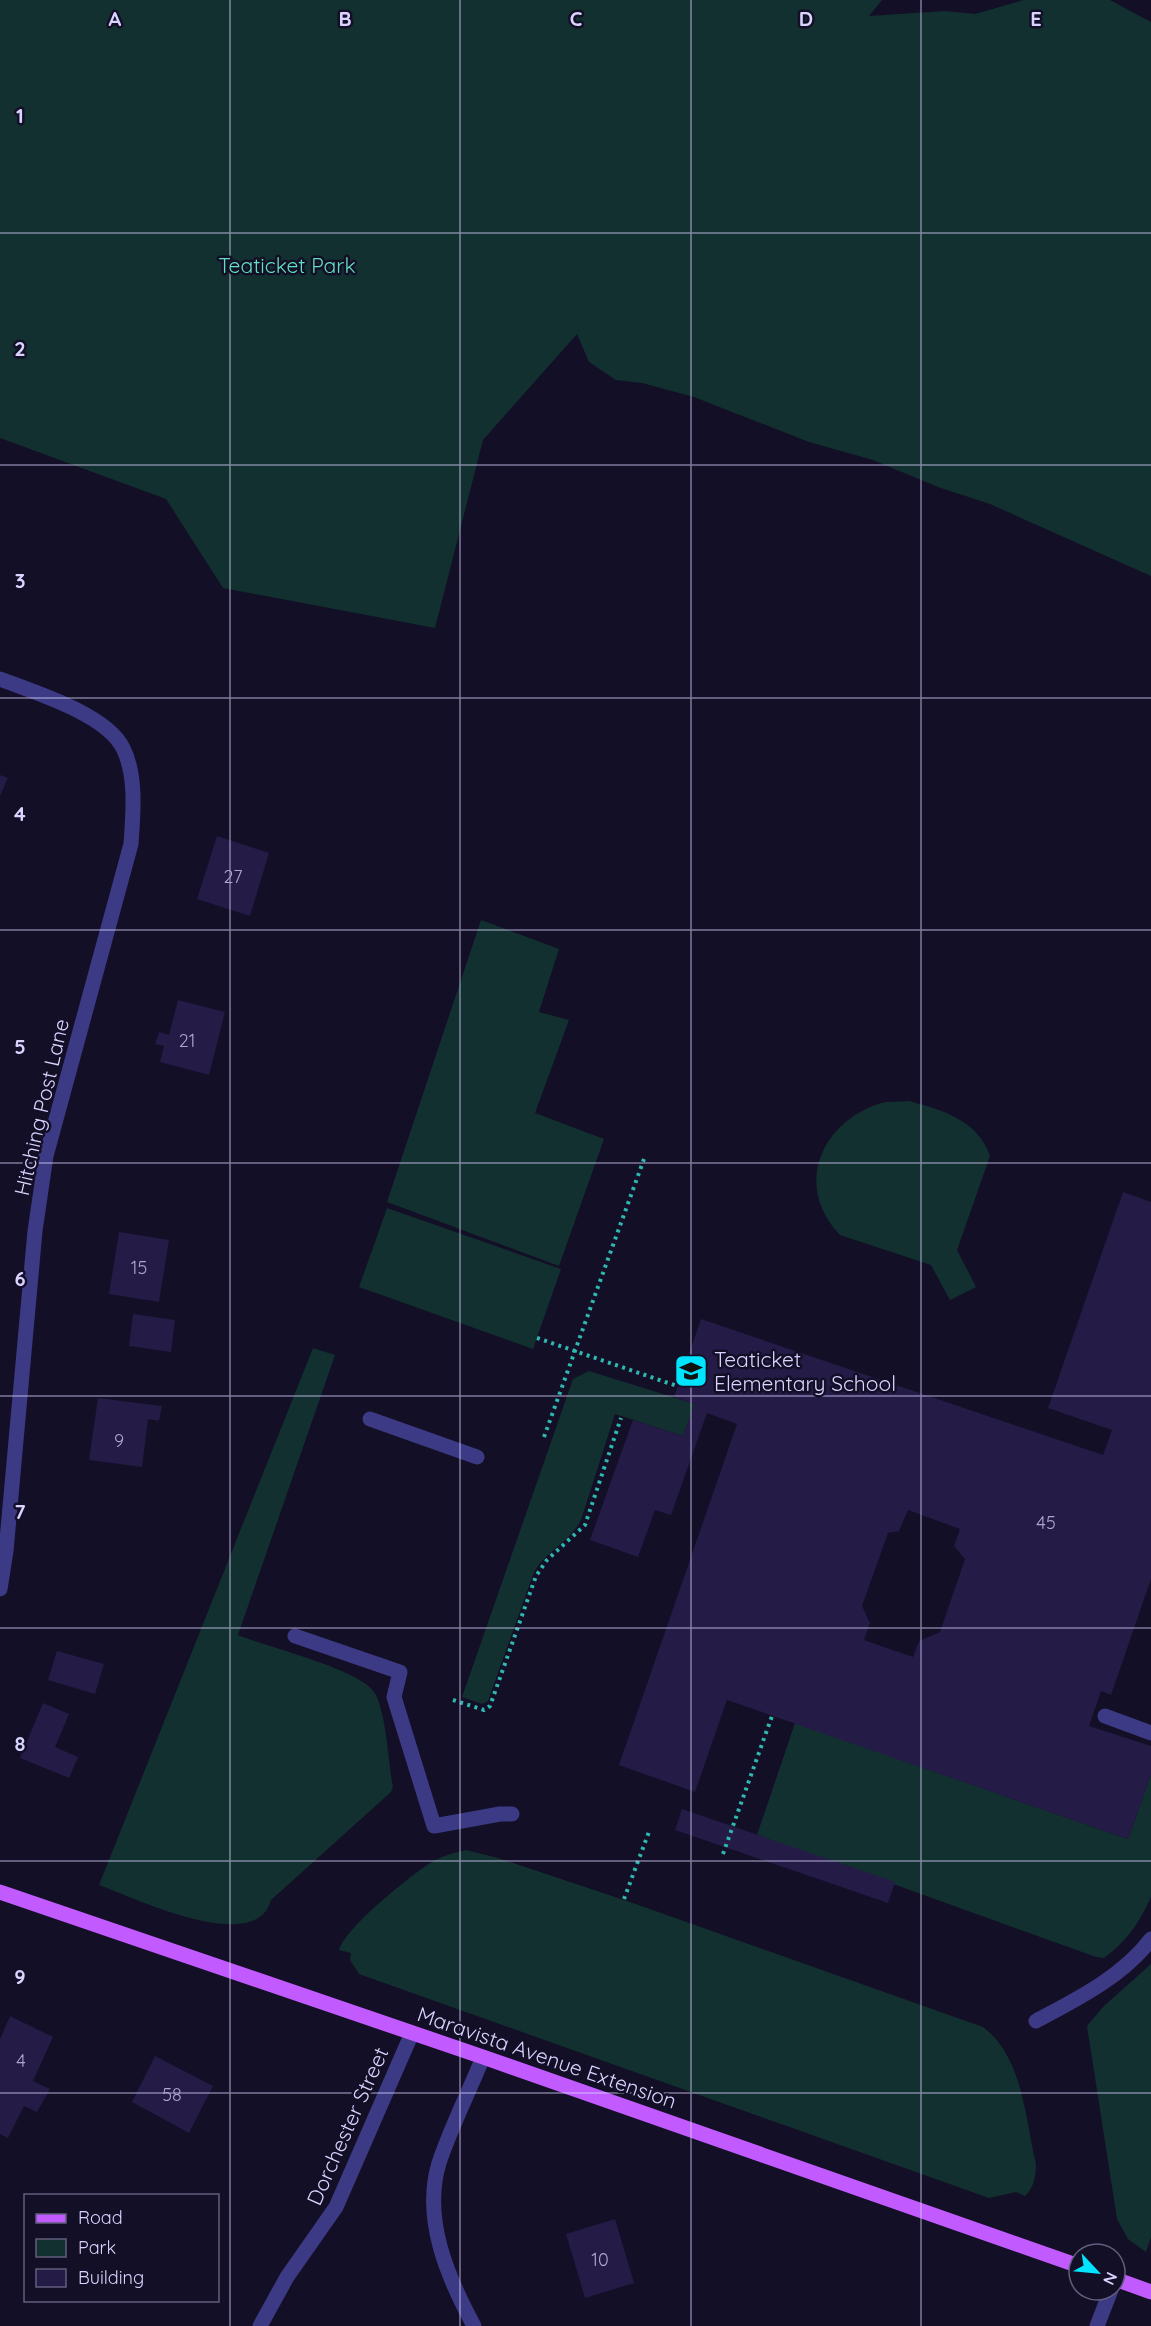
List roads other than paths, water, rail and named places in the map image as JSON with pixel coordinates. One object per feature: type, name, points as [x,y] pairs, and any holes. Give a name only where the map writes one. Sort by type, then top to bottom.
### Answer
[{"type":"main road","name":"Maravista Avenue Extension","points":[[0,1892],[412,2032],[1067,2262]]},
{"type":"main road","points":[[1127,2283],[1151,2292]]},
{"type":"street","name":"Hitching Post Lane","points":[[0,679],[72,707],[101,724],[123,748],[135,796],[131,844],[46,1156],[35,1231],[7,1539],[0,1589]]},
{"type":"street","points":[[370,1419],[477,1457]]},
{"type":"street","points":[[296,1636],[400,1672],[394,1697],[434,1826],[500,1814],[512,1815]]},
{"type":"street","points":[[1105,1716],[1151,1733]]},
{"type":"street","points":[[1036,2021],[1096,1989],[1151,1939]]},
{"type":"street","name":"Dorchester Street","points":[[260,2326],[287,2277],[336,2207],[412,2032]]},
{"type":"street","points":[[474,2326],[461,2302],[439,2243],[434,2211],[434,2188],[439,2163],[483,2057]]},
{"type":"street","points":[[1097,2326],[1106,2302]]},
{"type":"place","name":"Teaticket Elementary School","points":[[691,1371]]},
{"type":"park label","name":"Teaticket Park","points":[[287,265]]}]
